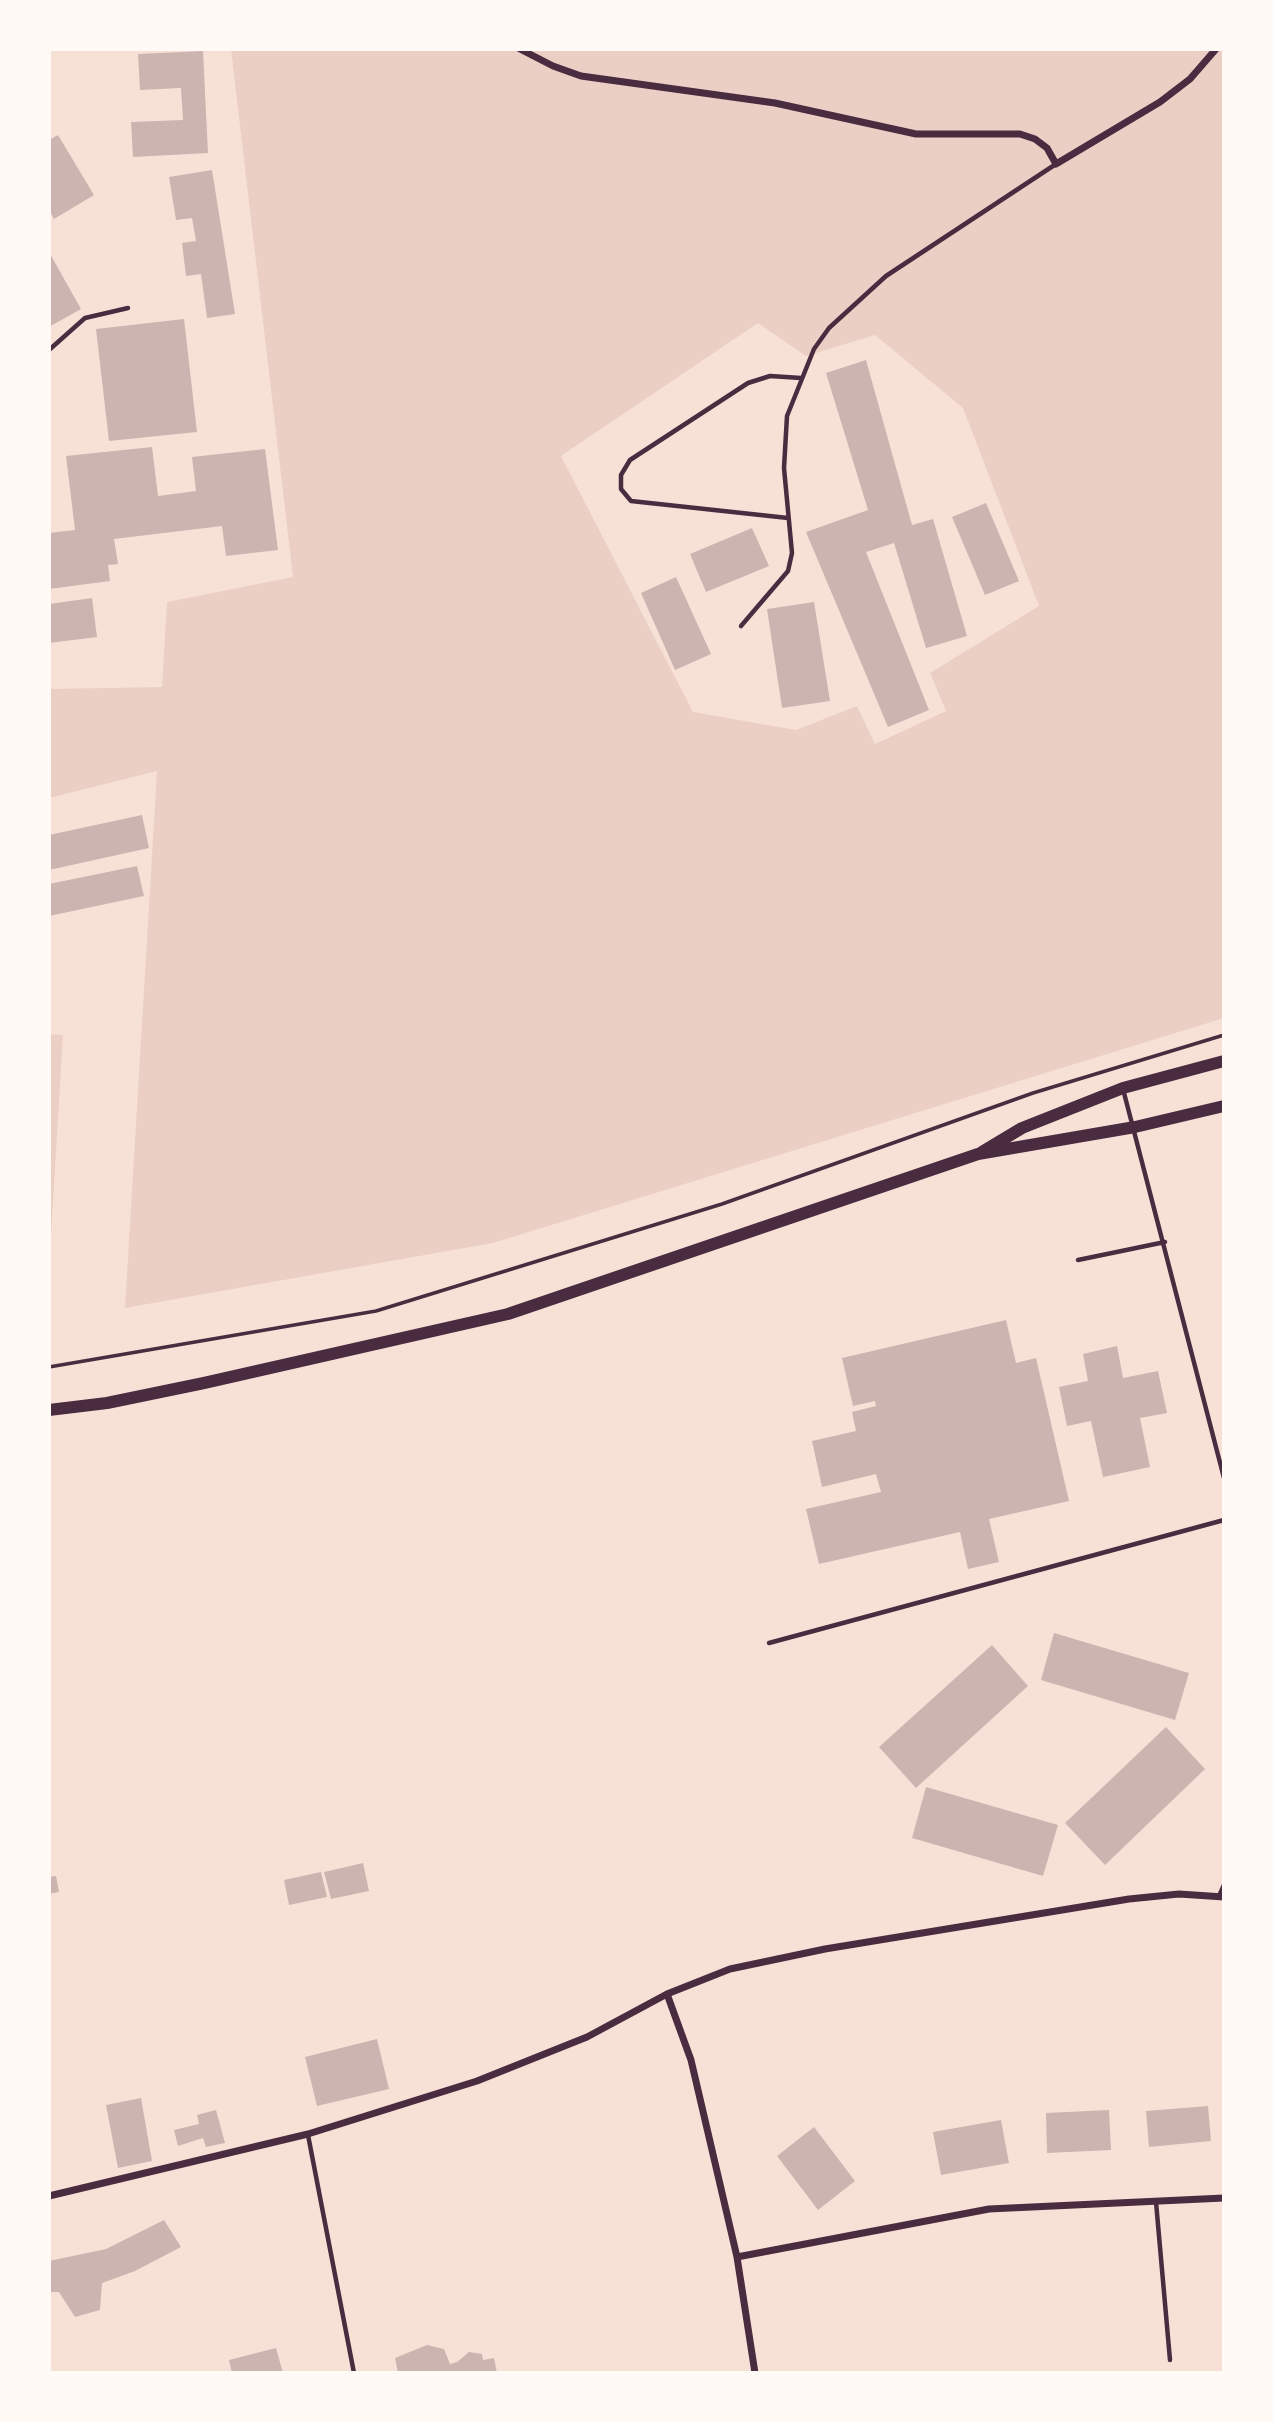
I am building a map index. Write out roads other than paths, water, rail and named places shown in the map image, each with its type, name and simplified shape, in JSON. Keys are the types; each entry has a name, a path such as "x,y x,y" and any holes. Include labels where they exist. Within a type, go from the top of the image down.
{"main road":[{"path":"978,1154 1022,1128 1123,1088 1224,1061"},
{"path":"49,1410 131,1398 508,1314 978,1154 1135,1127 1224,1106"}],"street":[{"path":"520,49 553,66 581,76 765,101 916,134 1020,134 1035,139 1047,149 1056,164 1160,102 1189,79 1216,49"},
{"path":"49,2196 308,2134 477,2081 586,2037 667,1994 730,1969 851,1944 1129,1899 1179,1894 1221,1897"},
{"path":"667,1994 691,2060 737,2257 755,2373"},
{"path":"737,2257 989,2209 1224,2198"}],"lane":[{"path":"741,626 788,571 792,553 783,443 787,416 814,349 829,328 860,297 1056,164"},
{"path":"50,350 85,318 128,308"},
{"path":"788,518 631,501 621,489 621,475 630,460 748,383 770,376 802,378"},
{"path":"1123,1088 1224,1478"},
{"path":"1078,1260 1165,1242"},
{"path":"769,1643 1224,1520"},
{"path":"1221,1897 1224,1885"},
{"path":"308,2134 354,2373"},
{"path":"1156,2202 1170,2360"}]}
